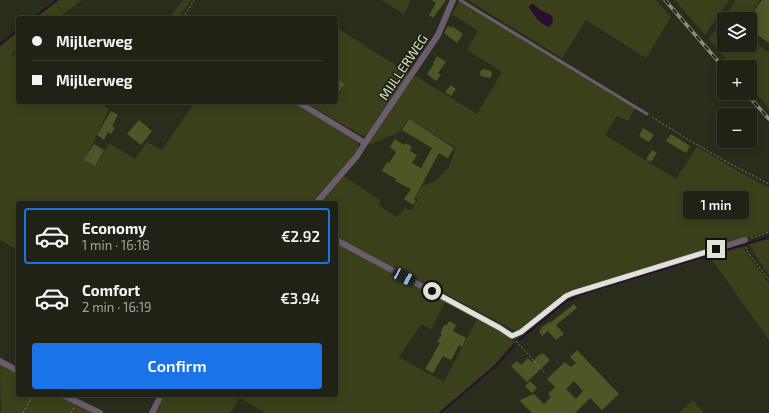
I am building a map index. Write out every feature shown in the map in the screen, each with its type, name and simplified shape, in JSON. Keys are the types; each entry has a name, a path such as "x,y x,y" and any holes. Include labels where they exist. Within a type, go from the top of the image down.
{"street":[{"name":"MIJLLERWEG","path":"318,201 358,156 365,143 438,35 453,0"},
{"path":"301,104 365,143"},
{"path":"338,241 500,328 512,336 521,332 566,296 573,293 745,240"},
{"path":"0,361 16,370"},
{"path":"67,397 100,413"},
{"path":"152,413 160,397"}],"lane":[{"path":"460,0 647,114"}],"path":[{"path":"184,16 194,0"},
{"path":"647,114 727,162 769,184"},
{"path":"745,240 769,232"},
{"path":"746,248 769,280"},
{"path":"516,340 545,373"},
{"path":"23,413 32,397"}],"green space":[{"path":"59,0 82,0 61,16 37,16"},
{"path":"183,0 191,0 179,16 171,16"},
{"path":"382,0 411,0 404,14"},
{"path":"468,0 656,0 671,17 646,58 586,20 562,58","holes":["531,4 535,5 553,21 549,27 529,7"]},
{"path":"675,0 729,0 721,12 717,12 717,18 705,35"},
{"path":"736,0 760,0 752,12 728,12"},
{"path":"460,1 635,108 628,121 617,116 605,135 676,179 697,147 769,188 769,231 574,289 563,294 518,332 338,238 338,201 320,201 342,175 380,200 379,205 396,217 405,208 410,210 413,209 418,199 415,197 422,186 434,182 448,168 454,154 455,147 408,119 400,132 371,144 368,143 414,75 477,114 502,72 467,50 478,31 452,14"},
{"path":"717,27 717,48 709,39"},
{"path":"338,28 409,74 366,135 363,136 308,104 338,104 338,96 345,84 338,79"},
{"path":"16,34 16,50 11,54 16,57 16,104 100,104 109,109 85,160 96,165 109,143 135,159 147,142 162,150 194,104 296,104 357,142 358,151 313,201 16,201 16,249 0,240 0,47"},
{"path":"757,44 769,53 769,108 757,94 757,60 727,60 720,52 757,52"},
{"path":"769,239 769,275 749,244"},
{"path":"338,243 446,301 431,329 421,324 399,357 444,382 476,321 480,319 507,335 514,342 489,372 439,413 266,413 240,398 230,413 155,413 163,397 338,397"},
{"path":"742,247 769,283 769,340 710,257"},
{"path":"0,364 16,372 16,397 64,397 98,413 1,413"},
{"path":"693,400 704,413 679,413"}],"shaded area":[{"path":"531,4 543,12 551,15 553,18 552,24 549,27 537,19 529,7"}],"building":[{"path":"431,0 446,0 433,18 429,15 436,3"},
{"path":"762,0 769,0 769,43 757,35 757,12 754,12"},
{"path":"448,26 451,28 452,26 463,34 457,43 444,33"},
{"path":"437,56 446,62 438,73 441,75 436,81 427,74 434,64 433,63"},
{"path":"483,69 491,71 491,77 481,76 480,73"},
{"path":"338,79 345,84 338,93"},
{"path":"451,85 456,89 451,96 445,92"},
{"path":"111,111 118,115 112,126 115,128 111,134 108,132 104,140 97,135"},
{"path":"409,119 454,148 448,158 439,153 414,199 416,201 413,205 404,199 411,189 395,181 396,179 382,171 387,162 389,163 396,152 390,147 395,139 404,145 406,143 412,147 410,151 417,155 412,163 421,168 432,148 402,130"},
{"path":"139,120 152,131 141,145 127,134"},
{"path":"643,128 654,135 649,142 639,136"},
{"path":"671,134 690,146 686,153 666,141"},
{"path":"94,144 104,150 95,166 84,160"},
{"path":"652,150 657,153 651,162 646,159"},
{"path":"574,304 577,308 556,325 564,334 556,340 548,331 542,336 539,331 542,329 541,328 549,322 550,323"},
{"path":"449,321 456,325 453,331 466,338 462,347 459,345 451,360 443,356 433,373 425,369 440,343 437,342 442,334 440,334 444,325 447,325"},
{"path":"577,350 619,394 602,410 590,398 575,413 532,413 520,400 534,394 544,404 551,397 548,394 555,387 547,379 565,362 571,367 576,363 570,357","holes":["574,381 583,391 576,399 566,389"]},
{"path":"543,353 550,360 527,382 511,366 517,361 521,365 528,358 532,362"},
{"path":"530,381 537,388 532,393 525,386"}],"waterway":[{"path":"37,16 57,0"},
{"path":"0,44 16,32"},
{"path":"519,340 565,302 584,293 769,237"},
{"path":"440,413 494,367 514,346"}],"railway":[{"path":"665,0 717,60"},
{"path":"752,100 769,119"}],"route":[{"path":"432,291 512,336 521,332 549,308 573,293 716,249"}]}
